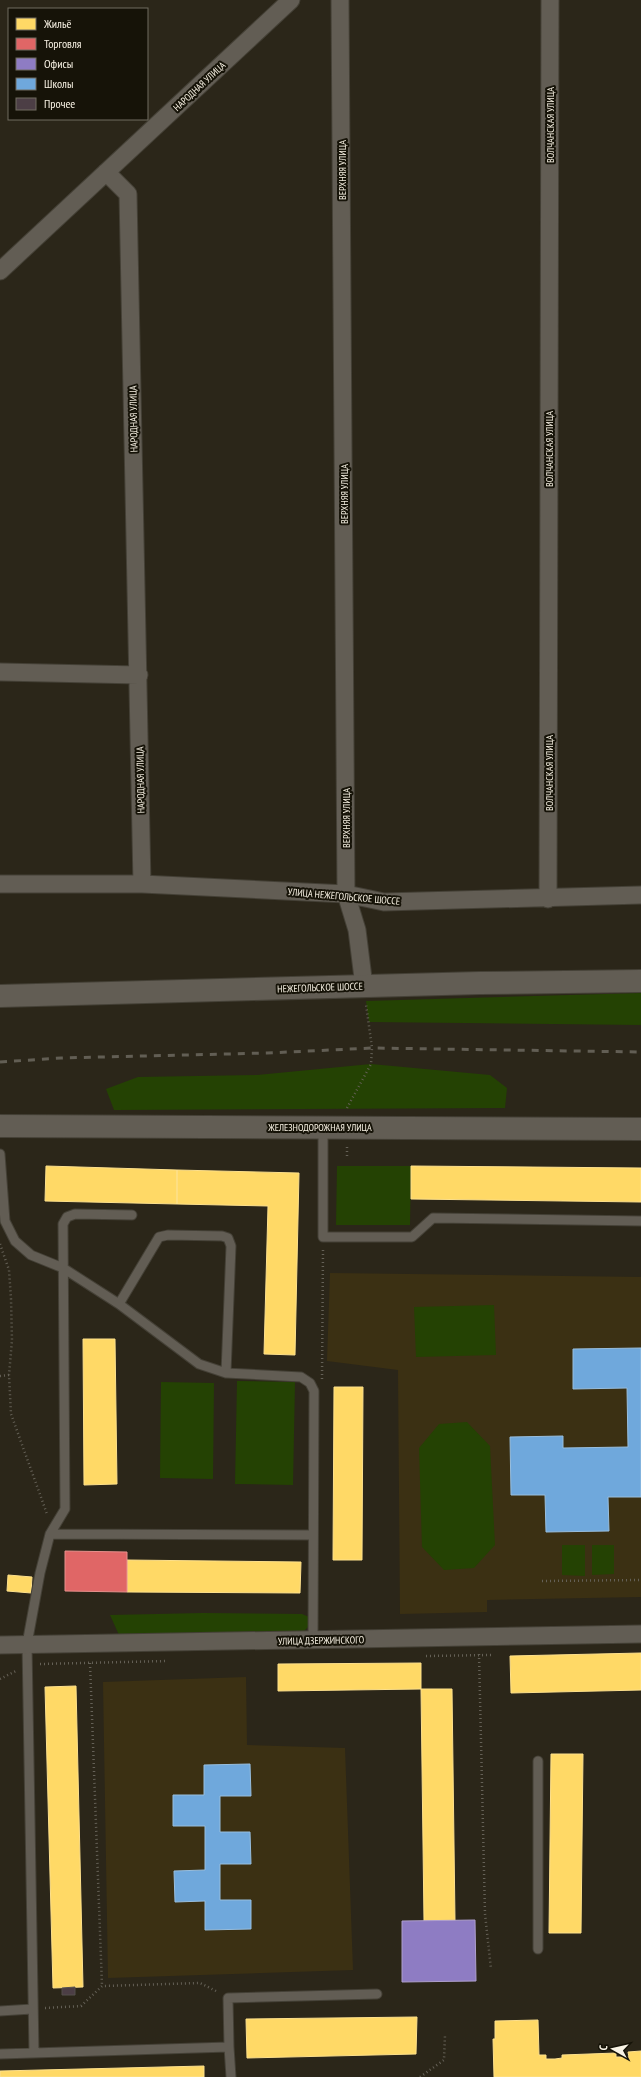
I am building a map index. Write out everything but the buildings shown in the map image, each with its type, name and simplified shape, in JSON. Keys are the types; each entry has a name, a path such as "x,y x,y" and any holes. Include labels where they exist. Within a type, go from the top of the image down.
{"street":[{"name":"НАРОДНАЯ УЛИЦА","path":"0,271 292,0"},
{"name":"ВЕРХНЯЯ УЛИЦА","path":"340,0 346,894 357,930 364,986"},
{"name":"ВОЛЧАНСКАЯ УЛИЦА","path":"548,899 550,0"},
{"name":"НАРОДНАЯ УЛИЦА","path":"106,172 128,194 139,675 142,884"},
{"path":"0,672 139,675"},
{"name":"УЛИЦА НЕЖЕГОЛЬСКОЕ ШОССЕ","path":"0,884 142,884 346,894 384,902 548,899 641,895"},
{"name":"НЕЖЕГОЛЬСКОЕ ШОССЕ","path":"0,996 364,986 641,981"},
{"name":"ЖЕЛЕЗНОДОРОЖНАЯ УЛИЦА","path":"0,1126 641,1129"},
{"name":"УЛИЦА ДЗЕРЖИНСКОГО","path":"0,1644 478,1637 598,1633 641,1634"}],"lane":[{"path":"323,1128 323,1237 412,1237 433,1218 641,1221"},
{"path":"0,1154 5,1221 15,1240 31,1255 63,1268 119,1304 199,1364 226,1373 301,1377 310,1382 314,1391 313,1640"},
{"path":"34,2053 32,2009 27,1644 40,1573 50,1534 65,1509 63,1224 67,1217 75,1214 132,1215"},
{"path":"119,1304 159,1238 168,1235 222,1236 228,1238 231,1246 226,1373"},
{"path":"50,1534 313,1535"},
{"path":"538,1761 538,1949"},
{"path":"230,2077 228,1998 377,1994"},
{"path":"0,2011 32,2009"},
{"path":"0,2054 229,2048"}],"path":[{"path":"346,1157 346,1109 371,1064 372,1048 364,986"},
{"path":"0,1244 9,1270 11,1299 12,1340 9,1375 11,1414 46,1507 50,1534"},
{"path":"0,1376 9,1375"},
{"path":"542,1582 641,1580"},
{"path":"478,1637 486,1914 491,1969"},
{"path":"90,1663 102,1986"},
{"path":"32,2009 81,2006 102,1986 200,1983 228,1998"},
{"path":"420,2077 444,2060 445,2035"}],"shaded area":[{"path":"330,1273 641,1277 641,1597 487,1600 487,1612 400,1614 398,1370 327,1361"},
{"path":"246,1677 247,1745 345,1748 353,1970 108,1978 103,1682"}],"green space":[{"path":"641,993 641,1025 369,1022 366,1001"},
{"path":"371,1064 490,1075 507,1088 505,1108 114,1110 106,1089 138,1077 257,1075"},
{"path":"337,1166 411,1166 410,1225 336,1225"},
{"path":"494,1305 496,1355 416,1357 414,1307"},
{"path":"237,1381 295,1382 293,1485 235,1484"},
{"path":"161,1382 214,1383 213,1479 160,1478"},
{"path":"467,1422 490,1446 495,1545 474,1568 444,1570 422,1547 419,1448 439,1424"},
{"path":"562,1545 585,1545 585,1576 562,1575"},
{"path":"592,1545 614,1545 614,1574 592,1575"},
{"path":"203,1613 302,1614 309,1617 308,1627 301,1634 119,1635 110,1615"}],"railway":[{"path":"0,1062 61,1058 267,1053 372,1048 641,1052"}]}
